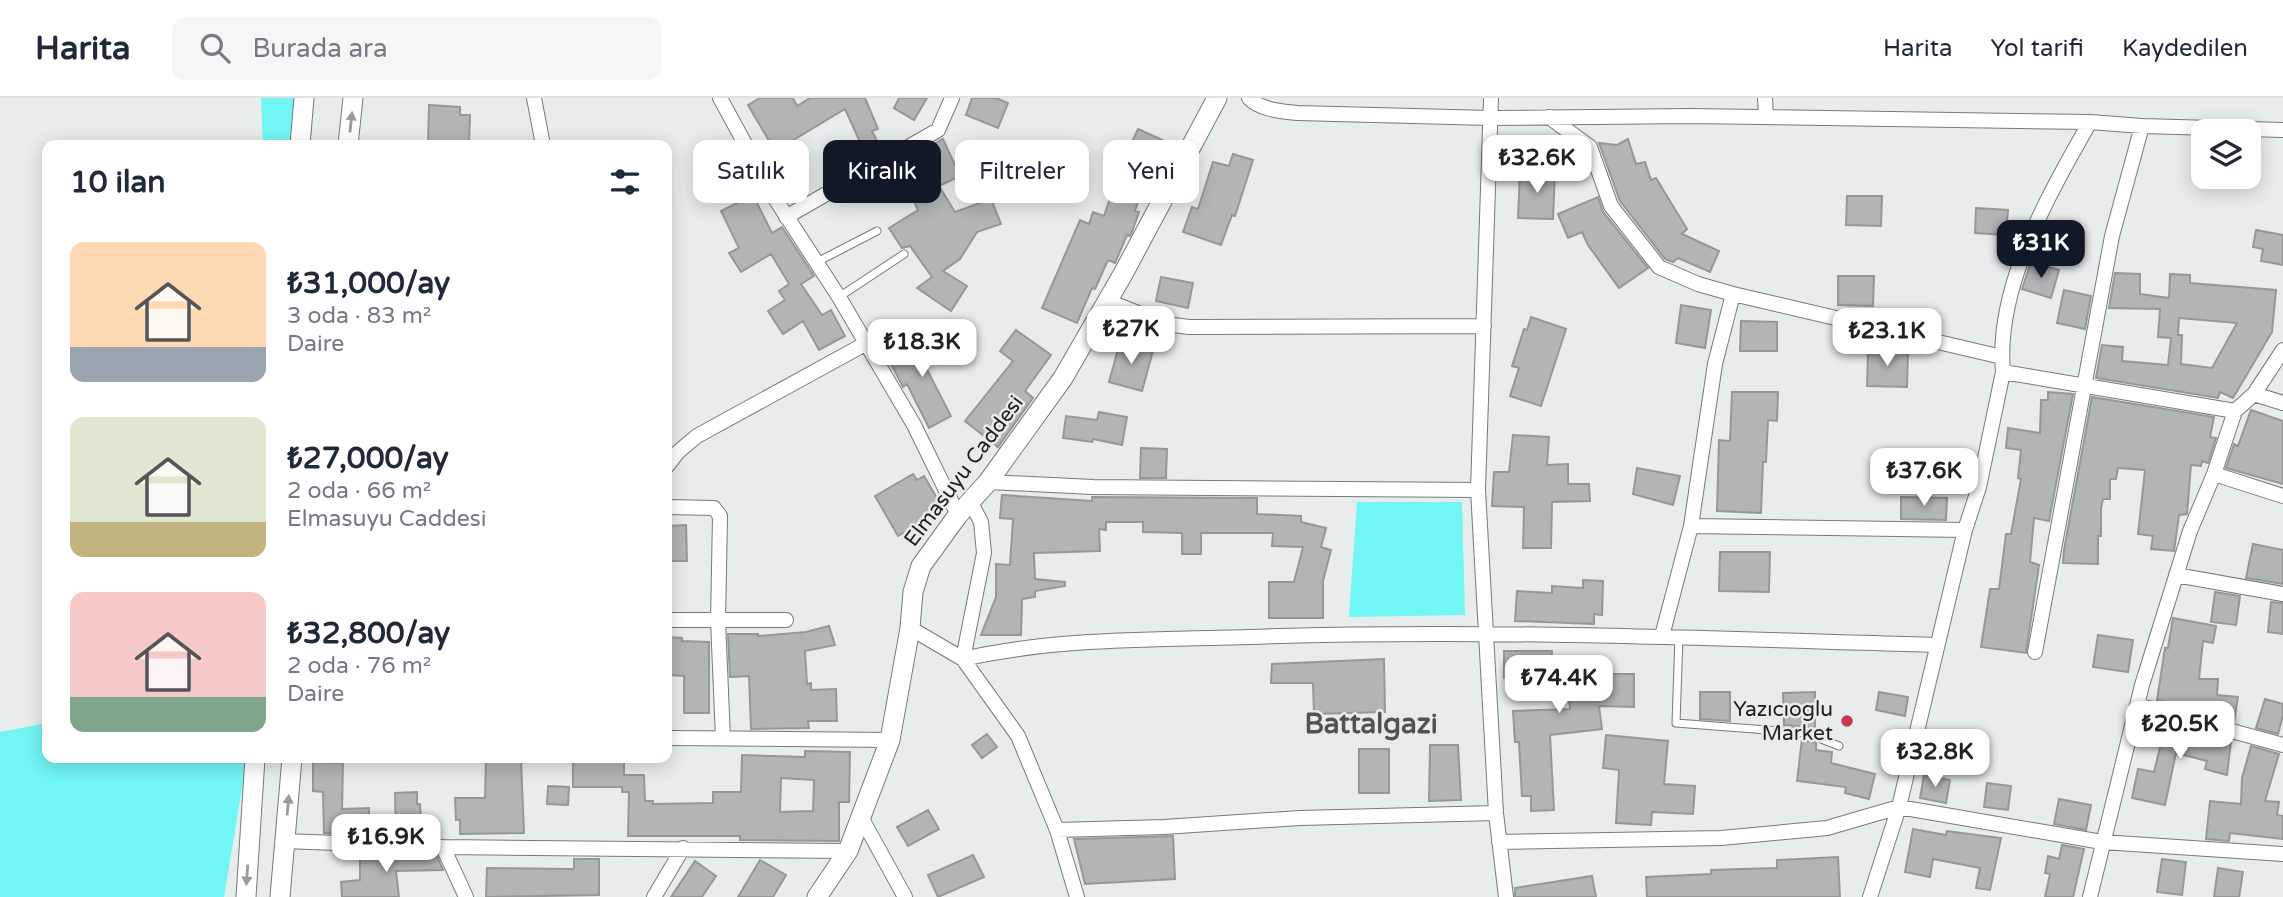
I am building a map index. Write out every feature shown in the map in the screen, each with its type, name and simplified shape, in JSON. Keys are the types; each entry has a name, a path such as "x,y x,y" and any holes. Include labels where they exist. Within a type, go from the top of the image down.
{"street":[{"path":"300,140 304,98"},
{"path":"349,140 353,98"},
{"path":"534,98 542,140"},
{"path":"720,98 786,217 839,297 964,508 981,522 984,553 963,660"},
{"path":"786,217 938,130 953,98"},
{"name":"Elmasuyu Caddesi","path":"817,897 848,851 862,820 890,740 910,628 913,592 921,566 964,508 988,482 1063,378 1108,301 1217,98"},
{"path":"1249,98 1253,103 1271,110 1297,113 1490,118 1766,117 2090,122 2283,130"},
{"path":"1491,98 1478,489 1496,813 1506,897"},
{"path":"1765,98 1766,117"},
{"path":"1549,117 1590,147 1611,206 1660,267 1732,295 2002,357"},
{"path":"1870,897 1899,807 1936,645 1965,530 1979,487 2003,372 2002,357 2010,289 2051,190 2090,122"},
{"path":"2035,652 2112,236 2142,126"},
{"path":"1662,636 1691,526 1715,364 1732,295"},
{"path":"1108,301 1166,324 1189,327 1484,326"},
{"path":"672,460 698,436 865,344"},
{"path":"2090,897 2137,705 2190,531 2214,474 2235,411 2254,394 2283,349"},
{"path":"2003,372 2235,411"},
{"path":"2254,394 2283,403"},
{"path":"2214,474 2283,496"},
{"path":"988,482 1093,487 1478,489"},
{"path":"672,507 714,508 720,516 718,621 723,738"},
{"path":"1691,526 1965,530"},
{"path":"2176,575 2283,594"},
{"path":"672,620 786,620"},
{"path":"910,628 963,660 1018,736 1057,830 1077,897"},
{"path":"963,660 1001,650 1106,642 1363,632 1662,636 1936,645"},
{"path":"2137,705 2283,745"},
{"path":"672,738 890,740"},
{"path":"246,897 255,763"},
{"path":"280,897 292,763"},
{"path":"1499,842 1721,838 1827,828 1899,807 2102,842 2283,854"},
{"path":"1057,830 1164,827 1300,818 1496,813"},
{"path":"862,820 905,897"},
{"path":"284,841 443,847 848,851"},
{"path":"443,847 466,897"},
{"path":"654,897 683,848"}],"lane":[{"path":"816,262 877,231"},
{"path":"839,297 904,254"},
{"path":"1679,637 1676,723 1806,733 1839,746"}],"shaded area":[{"path":"261,98 302,98 302,121 292,140 263,140"},
{"path":"1357,502 1462,502 1465,615 1349,617"},
{"path":"42,724 42,763 246,763 224,897 0,897 0,732"}],"building":[{"path":"760,98 793,98 797,106 810,98 865,98 878,129 872,131 876,140 859,140 845,109 793,140 769,140 748,105"},
{"path":"899,98 927,98 914,120 894,108"},
{"path":"972,98 996,98 1008,103 998,128 966,115"},
{"path":"429,105 460,107 460,115 470,115 469,140 428,140"},
{"path":"1138,129 1162,140 1133,140"},
{"path":"943,139 955,165 955,178 941,185"},
{"path":"1628,139 1636,164 1645,162 1651,180 1656,178 1687,229 1682,234 1719,251 1710,272 1678,258 1673,262 1665,259 1620,201 1599,143 1617,145"},
{"path":"1233,154 1253,160 1235,216 1232,215 1221,245 1183,232 1192,207 1198,209 1213,162 1229,166"},
{"path":"1520,171 1555,172 1553,219 1518,218"},
{"path":"941,189 955,212 980,203 993,203 1001,224 977,232 960,259 943,271 967,286 951,311 917,288 932,277 910,246 902,248 889,228 918,210 915,203 941,203"},
{"path":"1847,196 1882,196 1881,226 1846,225"},
{"path":"1598,197 1603,212 1648,268 1619,288 1588,245 1582,232 1568,238 1558,214"},
{"path":"737,203 757,203 772,233 782,227 814,276 801,284 822,315 831,310 845,336 819,350 803,321 783,334 768,311 785,300 779,291 789,284 771,254 741,272 729,253 739,248 721,211"},
{"path":"1108,203 1138,203 1135,211 1139,212 1130,236 1127,235 1115,263 1108,260 1077,323 1042,308 1080,220 1089,224 1093,212 1104,216"},
{"path":"1976,208 2008,210 2006,235 1975,233"},
{"path":"2256,230 2283,235 2283,265 2261,261 2263,249 2253,247"},
{"path":"2031,262 2059,270 2051,298 2022,289"},
{"path":"2115,273 2140,274 2140,294 2169,298 2170,274 2190,275 2190,283 2276,290 2272,332 2233,398 2220,392 2218,398 2096,378 2102,345 2123,347 2122,361 2168,365 2171,338 2158,337 2160,309 2109,308","holes":["2179,318 2237,323 2212,368 2181,364 2182,335 2178,335"]},
{"path":"1838,276 1874,276 1873,306 1838,305"},
{"path":"1161,277 1193,283 1188,308 1156,301"},
{"path":"2064,290 2091,296 2085,329 2057,323"},
{"path":"1681,305 1711,310 1705,348 1676,343"},
{"path":"1531,317 1566,329 1541,406 1510,396 1519,368 1512,366 1524,329 1527,330"},
{"path":"1741,321 1777,322 1777,351 1740,351"},
{"path":"937,330 946,345 922,360 951,416 929,428 907,384 903,387 889,360 926,341 925,338"},
{"path":"1016,330 1051,355 1025,391 1033,398 998,447 965,421 1013,361 1000,351"},
{"path":"1120,342 1153,351 1142,391 1109,382"},
{"path":"1868,350 1908,351 1907,387 1867,386"},
{"path":"1732,392 1778,392 1777,421 1768,420 1761,513 1717,511 1719,440 1730,441"},
{"path":"2048,392 2073,394 2049,521 2034,518 2030,562 2039,565 2026,653 1981,647 1990,589 1999,589 2006,534 2011,534 2021,479 2018,478 2021,450 2006,448 2008,428 2040,433 2041,400 2048,400"},
{"path":"2092,397 2214,417 2210,437 2216,438 2208,463 2202,461 2201,466 2191,465 2187,514 2179,515 2174,551 2151,549 2153,536 2138,534 2145,470 2118,468 2116,479 2110,479 2110,499 2103,499 2101,508 2098,564 2063,563"},
{"path":"2251,410 2283,421 2283,484 2226,468 2234,444 2238,446"},
{"path":"1099,412 1127,417 1122,445 1093,439 1092,442 1063,438 1066,416 1097,420"},
{"path":"1513,435 1549,437 1547,465 1568,464 1568,484 1589,484 1590,501 1552,502 1551,548 1523,548 1524,507 1492,506 1494,472 1509,472"},
{"path":"1141,448 1167,449 1166,478 1140,478"},
{"path":"1637,468 1680,476 1673,505 1633,494"},
{"path":"913,474 917,480 924,476 944,510 898,536 875,496"},
{"path":"1002,495 1092,501 1092,497 1257,498 1257,514 1301,516 1301,522 1326,528 1321,547 1331,550 1323,581 1323,618 1269,618 1269,582 1294,582 1303,547 1272,546 1273,533 1201,533 1201,554 1182,554 1182,533 1143,532 1143,522 1106,522 1106,530 1099,529 1100,551 1034,553 1035,579 1065,582 1065,586 1035,591 1035,597 1022,599 1021,635 981,635 996,597 996,564 1010,565 1013,519 1000,518"},
{"path":"1901,497 1947,498 1946,520 1901,519"},
{"path":"686,525 687,561 672,561 672,526"},
{"path":"2253,544 2283,550 2283,584 2246,578"},
{"path":"1720,552 1770,552 1769,592 1719,591"},
{"path":"1583,580 1603,581 1602,615 1594,614 1594,624 1515,621 1517,591 1552,593 1552,586 1583,588"},
{"path":"2215,592 2240,596 2236,625 2211,622"},
{"path":"2271,602 2283,603 2283,634 2268,632"},
{"path":"2173,618 2216,626 2213,643 2203,641 2199,679 2218,679 2217,695 2238,697 2234,722 2157,700 2165,648 2168,648"},
{"path":"829,626 835,645 805,651 807,684 811,683 811,690 836,689 837,721 808,721 809,728 751,729 749,676 730,677 728,634 758,636 806,632"},
{"path":"2098,635 2133,640 2128,672 2093,667"},
{"path":"672,637 682,638 682,641 709,642 709,713 684,713 684,676 672,675"},
{"path":"1504,651 1552,651 1551,668 1594,663 1595,674 1634,674 1634,707 1599,706 1602,729 1550,735 1554,810 1531,811 1531,796 1522,796 1519,742 1515,742 1513,711 1570,709 1567,679 1504,678"},
{"path":"1384,659 1385,712 1314,714 1313,683 1271,683 1272,664"},
{"path":"1700,692 1730,692 1730,721 1700,719"},
{"path":"1815,692 1815,730 1784,725 1783,693"},
{"path":"1879,692 1908,697 1905,716 1876,710"},
{"path":"2265,699 2283,704 2278,734 2256,728"},
{"path":"2166,723 2231,741 2227,775 2205,769 2207,761 2176,753 2165,805 2132,798 2138,769 2154,772"},
{"path":"987,734 997,747 982,758 972,745"},
{"path":"1606,735 1668,741 1664,784 1695,786 1693,814 1652,812 1651,825 1616,823 1619,770 1603,768"},
{"path":"1802,739 1816,743 1816,750 1832,752 1831,763 1875,774 1869,799 1845,793 1846,787 1797,781"},
{"path":"1430,745 1458,745 1461,800 1429,801"},
{"path":"2251,746 2279,754 2265,801 2279,802 2277,815 2283,816 2283,839 2230,833 2229,841 2206,839 2210,801 2241,804 2242,778"},
{"path":"1359,749 1389,749 1389,793 1359,793"},
{"path":"805,751 850,752 849,802 839,802 839,841 740,840 740,836 628,836 629,792 622,792 622,787 573,787 573,763 624,763 624,775 644,775 645,801 653,801 653,804 713,803 713,792 741,792 742,755 805,757","holes":["781,778 814,780 813,811 780,812"]},
{"path":"313,763 343,763 342,809 369,808 369,835 324,833 323,792 313,791"},
{"path":"486,763 521,763 524,833 460,834 455,798 485,798"},
{"path":"1924,775 1950,780 1946,803 1920,798"},
{"path":"1987,783 2011,786 2008,810 1984,807"},
{"path":"548,786 569,787 568,805 547,804"},
{"path":"417,792 422,837 396,836 395,793"},
{"path":"2059,799 2091,805 2086,830 2054,824"},
{"path":"928,810 939,829 908,846 897,827"},
{"path":"1913,829 1946,835 1947,831 2001,838 1990,890 1976,888 1980,868 1933,859 1930,877 1905,872"},
{"path":"1173,836 1175,879 1085,884 1074,839"},
{"path":"2062,845 2084,849 2073,897 2045,897 2050,874 2045,873 2048,856 2059,859"},
{"path":"360,855 437,856 443,870 396,871 399,897 342,897 341,882 360,880"},
{"path":"973,855 984,877 938,897 928,875"},
{"path":"1838,857 1840,897 1647,897 1646,877 1711,874 1711,870 1777,868 1777,860"},
{"path":"574,859 599,859 599,895 486,897 487,868 574,869"},
{"path":"2162,859 2186,862 2182,895 2157,892"},
{"path":"760,860 786,875 773,897 738,897"},
{"path":"695,861 716,876 702,897 671,897"},
{"path":"2218,868 2243,872 2239,897 2214,897"},
{"path":"1592,876 1596,897 1515,897 1515,888"}],"place":[{"name":"Yazıcıoglu Market","path":"1847,721"}],"district":[{"name":"Battalgazi","path":"1371,724"}]}
